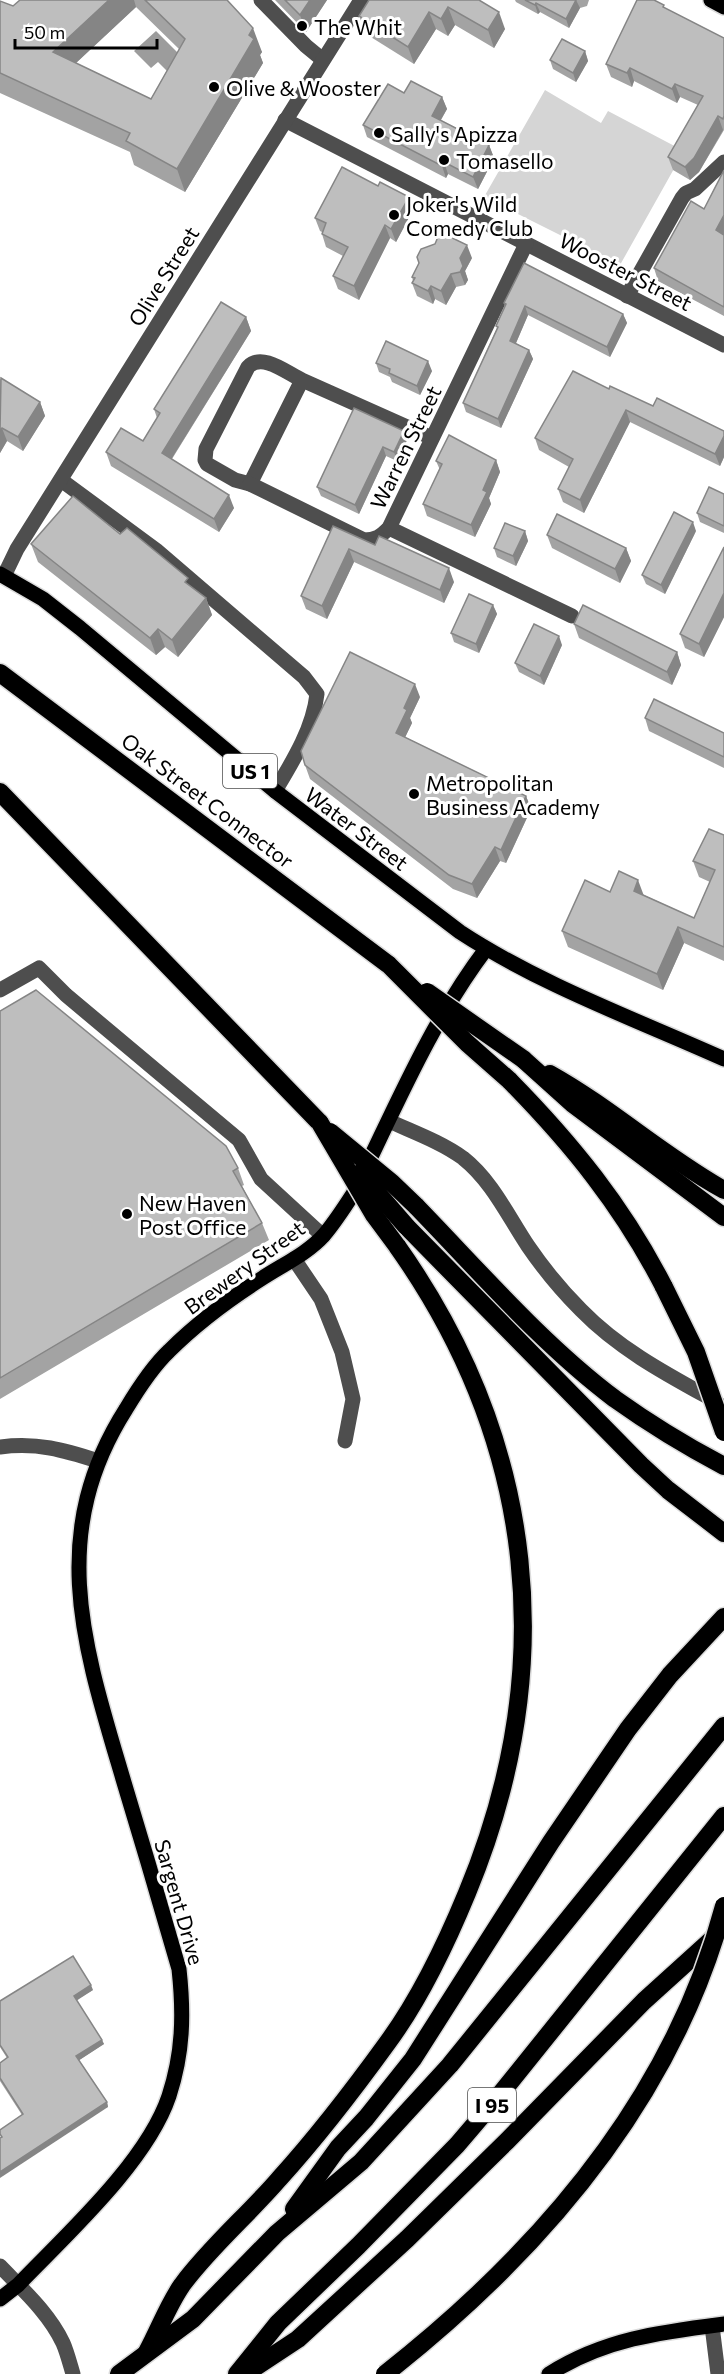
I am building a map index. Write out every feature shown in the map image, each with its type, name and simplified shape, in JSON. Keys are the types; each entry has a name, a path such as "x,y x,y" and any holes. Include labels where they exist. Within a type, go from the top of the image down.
{"highway":[{"name":"Oak Street Connector","path":"0,673 389,965"},
{"path":"0,792 320,1123 382,1201 406,1226 641,1465 675,1496 724,1533"},
{"path":"389,965 523,1059 580,1091 652,1145 724,1190"},
{"path":"389,965 467,1043 509,1080 583,1160 627,1220 696,1352 724,1432"},
{"path":"523,1059 573,1104 724,1216"},
{"path":"320,1123 392,1183 585,1374 649,1423 724,1466"},
{"path":"147,2352 181,2286 316,2137 396,2030 422,1986 459,1914 485,1848 506,1774 519,1703 524,1626 520,1552 504,1469 473,1378 439,1312 397,1246 374,1215 320,1123"},
{"path":"277,2233 338,2148 413,2059 551,1842 628,1729 669,1675 724,1617"},
{"name":"I 95","path":"119,2374 193,2319 277,2233 361,2162 450,2065 724,1726"},
{"name":"I 95","path":"237,2374 278,2323 358,2246 457,2145 724,1816"},
{"path":"385,2374 470,2301 508,2264 542,2230 602,2158 652,2079 673,2039 696,1986 724,1906"},
{"path":"244,2374 298,2338 407,2239 644,2001 724,1928"}],"main road":[{"path":"711,0 724,7"},
{"name":"Water Street","path":"2,575 43,599 274,791 425,906 486,949 530,972 724,1059"},
{"name":"Brewery Street","path":"99,1461 119,1419 167,1352 208,1315 294,1259 323,1236 353,1194 444,1011 486,949"},
{"name":"Sargent Drive","path":"0,2299 18,2285 117,2180 151,2133 169,2097 180,2051 184,2014 179,1970 88,1658 80,1601 79,1561 82,1525 86,1500 99,1461"},
{"path":"549,2374 565,2370 596,2350 640,2336 718,2325"}],"street":[{"path":"261,0 323,60"},
{"name":"Olive Street","path":"2,575 361,0"},
{"name":"Wooster Street","path":"285,120 724,345"},
{"path":"627,296 682,198 724,162"},
{"name":"Warren Street","path":"250,484 364,540 373,540 382,535 389,528 526,244"},
{"path":"302,380 250,484 236,480 211,467 205,460 206,449 248,367 253,362 263,360 302,380 432,438"},
{"path":"61,480 156,550 203,589 304,677 317,694 315,714 293,760 274,791"},
{"path":"389,528 572,616"},
{"path":"0,990 39,968 66,995 239,1140 261,1179 323,1236"},
{"path":"389,1121 433,1141 462,1158 487,1182 529,1247 579,1309 611,1337 649,1364 724,1406"},
{"path":"294,1259 321,1299 342,1352 352,1399 345,1441"},
{"path":"0,1447 35,1444 99,1461"},
{"path":"0,2266 56,2330 63,2343 73,2374"},
{"path":"718,2325 718,2374"}],"shaded area":[{"path":"156,31 190,65 175,79 158,62 151,68 134,51"},
{"path":"545,90 601,123 608,111 684,151 620,265 484,197"}],"building":[{"path":"20,0 109,0 53,52 151,99 185,39 145,0 227,0 253,28 249,35 254,39 177,169 126,141 130,133 0,73 0,1 13,6"},
{"path":"285,0 310,0 300,15"},
{"path":"369,0 479,0 499,12 488,30 448,7 441,19 429,12 408,47 359,16"},
{"path":"525,0 576,0 566,19 536,3 535,5"},
{"path":"637,0 654,0 664,5 663,7 724,38 724,116 723,119 718,116 694,158 685,167 668,157 703,96 675,84 672,89 630,68 627,73 606,64"},
{"path":"562,39 585,51 573,73 550,60"},
{"path":"411,81 442,97 432,116 489,145 473,177 444,162 442,166 363,125 388,84 404,93"},
{"path":"342,167 378,186 380,182 409,197 391,229 385,225 354,286 333,276 348,247 322,234 326,223 315,218"},
{"path":"724,170 724,215 716,230 724,235 724,307 654,268 691,201 704,209"},
{"path":"440,232 467,245 460,258 463,266 460,272 451,274 441,291 431,286 428,291 412,283 415,278 412,277 419,263 417,257 421,249 435,244"},
{"path":"524,263 623,314 607,347 525,306 510,341 529,350 498,419 463,403 498,327 496,326 506,304 504,303"},
{"path":"221,302 246,317 162,453 229,495 214,519 106,452 121,428 143,441 160,413 154,409"},
{"path":"386,341 428,361 417,386 389,373 390,369 376,363"},
{"path":"573,371 609,389 610,386 653,406 657,398 724,431 724,436 715,454 626,410 580,500 558,489 573,459 535,438"},
{"path":"1,378 40,402 18,437 2,428 0,431"},
{"path":"354,408 404,431 394,452 383,447 355,505 317,487"},
{"path":"449,435 496,460 483,490 487,492 471,525 423,504 442,464 436,461"},
{"path":"709,487 724,494 724,526 697,513"},
{"path":"73,496 120,534 127,528 188,578 185,582 206,598 172,640 158,629 150,638 31,544"},
{"path":"674,512 693,522 661,585 642,575"},
{"path":"557,514 626,548 615,569 547,535"},
{"path":"505,523 525,531 513,556 494,548"},
{"path":"333,526 375,545 379,536 449,568 440,590 349,549 322,606 301,596"},
{"path":"724,547 724,593 699,644 680,634"},
{"path":"469,594 493,605 476,644 451,633"},
{"path":"583,605 677,652 667,672 574,624"},
{"path":"534,624 559,636 540,676 515,663"},
{"name":"Metropolitan Business Academy","path":"350,652 415,684 404,708 407,710 396,733 526,796 501,850 495,847 472,884 449,875 305,765 301,751"},
{"path":"654,699 724,733 724,757 645,718"},
{"path":"709,829 724,835 724,947 678,927 657,974 562,931 585,880 610,892 619,871 638,880 634,891 694,918 715,870 693,861"},
{"name":"New Haven Post Office","path":"36,990 226,1146 238,1168 233,1171 262,1223 0,1378 0,1011"},
{"path":"73,1956 91,1985 74,1996 102,2040 76,2056 107,2102 0,2172 0,2138 2,2137 0,2130 23,2114 0,2078 0,2063 8,2057 0,2045 0,2001"}],"place":[{"name":"The Whit","path":"302,26"},
{"name":"Olive & Wooster","path":"214,87"},
{"name":"Sally's Apizza","path":"379,133"},
{"name":"Tomasello","path":"444,160"},
{"name":"Joker's Wild Comedy Club","path":"394,215"},
{"name":"Metropolitan Business Academy","path":"414,794"},
{"name":"New Haven Post Office","path":"127,1214"}]}
